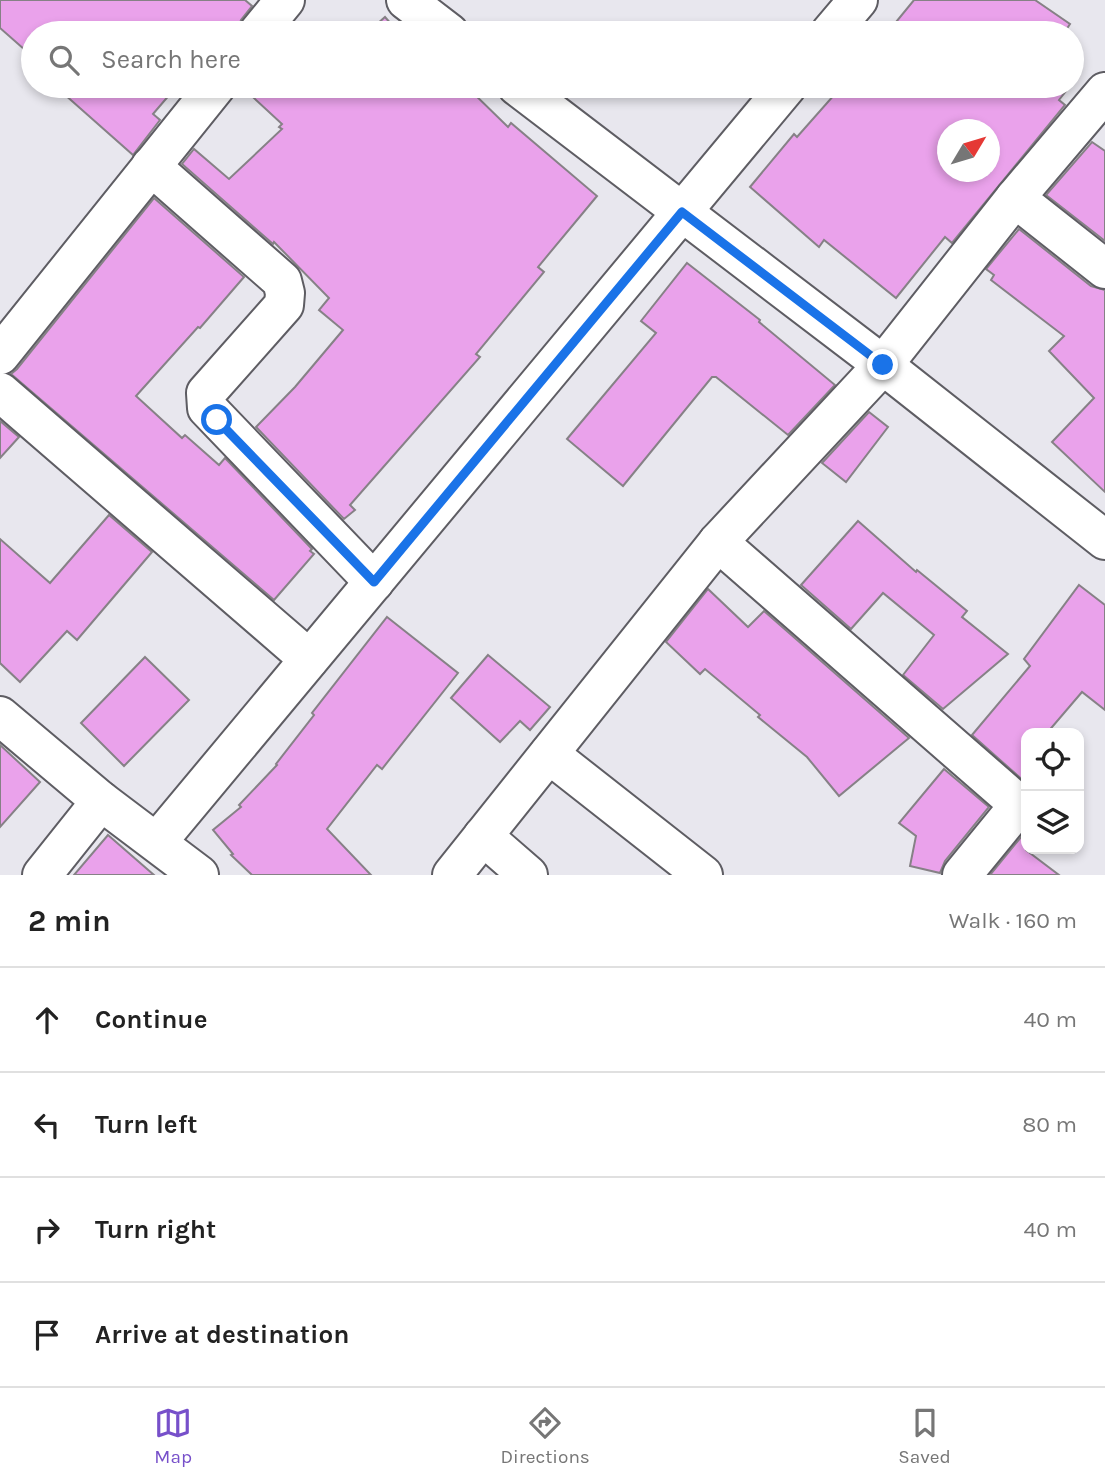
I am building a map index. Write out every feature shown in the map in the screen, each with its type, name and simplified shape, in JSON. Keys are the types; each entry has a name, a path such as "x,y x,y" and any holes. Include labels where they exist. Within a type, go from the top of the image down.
{"street":[{"path":"268,21 285,0"},
{"path":"406,0 433,21"},
{"path":"840,21 858,0"},
{"path":"452,875 718,542 883,365 1015,198 1105,92"},
{"path":"0,355 206,98"},
{"path":"533,98 883,365 1105,540"},
{"path":"157,842 777,98"},
{"path":"151,166 282,281 284,305 206,393 207,408 374,582"},
{"path":"1015,198 1105,269"},
{"path":"0,392 309,659"},
{"path":"718,542 1008,795 1014,805 1012,816 962,875"},
{"path":"0,716 101,801 199,875"},
{"path":"549,754 703,875"},
{"path":"42,875 101,801"},
{"path":"483,836 528,875"}],"building":[{"path":"0,0 245,0 252,6 241,21 21,21 21,46 0,28"},
{"path":"914,0 1035,0 1066,21 897,21"},
{"path":"69,98 167,98 153,114 160,120 133,155"},
{"path":"254,98 478,98 508,127 511,123 597,196 538,267 544,272 476,354 480,357 350,505 355,510 344,519 256,427 295,387 343,330 319,310 329,298 274,242 273,244 182,164 194,149 229,179 282,129 279,127 282,124"},
{"path":"831,98 1061,98 1059,100 1065,105 952,243 945,237 896,298 824,240 819,247 750,187 794,134 797,137"},
{"path":"1092,142 1105,151 1105,241 1046,195"},
{"path":"154,198 244,277 136,396 182,438 185,435 219,465 225,458 312,549 310,551 314,554 274,600 11,374"},
{"path":"1019,229 1091,286 1105,290 1105,492 1052,442 1094,398 1049,351 1064,336 991,280 994,275 986,269"},
{"path":"687,263 760,320 759,322 835,385 788,435 716,377 712,377 623,486 567,439 656,333 641,321"},
{"path":"869,412 888,427 846,482 822,463"},
{"path":"0,421 19,437 0,458"},
{"path":"109,515 152,552 77,640 67,631 20,682 0,663 0,539 50,583"},
{"path":"858,521 916,572 917,570 967,611 962,617 1008,654 943,709 903,675 934,635 883,593 851,629 801,585"},
{"path":"1079,585 1105,605 1105,710 1082,692 1051,728 1021,728 1021,779 972,735 1030,666 1024,659"},
{"path":"708,589 748,627 764,611 909,738 839,796 807,757 758,717 760,715 705,669 700,674 666,642"},
{"path":"387,617 458,673 382,769 377,765 327,829 371,875 252,875 231,855 233,854 213,830 241,807 239,805 277,765 314,715 312,713"},
{"path":"488,655 550,707 530,730 520,721 500,742 451,698"},
{"path":"145,657 189,700 124,766 81,723"},
{"path":"0,745 40,782 0,827"},
{"path":"944,769 989,807 945,861 940,873 910,866 916,836 899,823"},
{"path":"108,835 154,875 74,875"},
{"path":"1021,837 1021,854 1031,854 1059,875 990,875"}],"route":[{"path":"217,420 374,582 682,212 883,365"}]}
